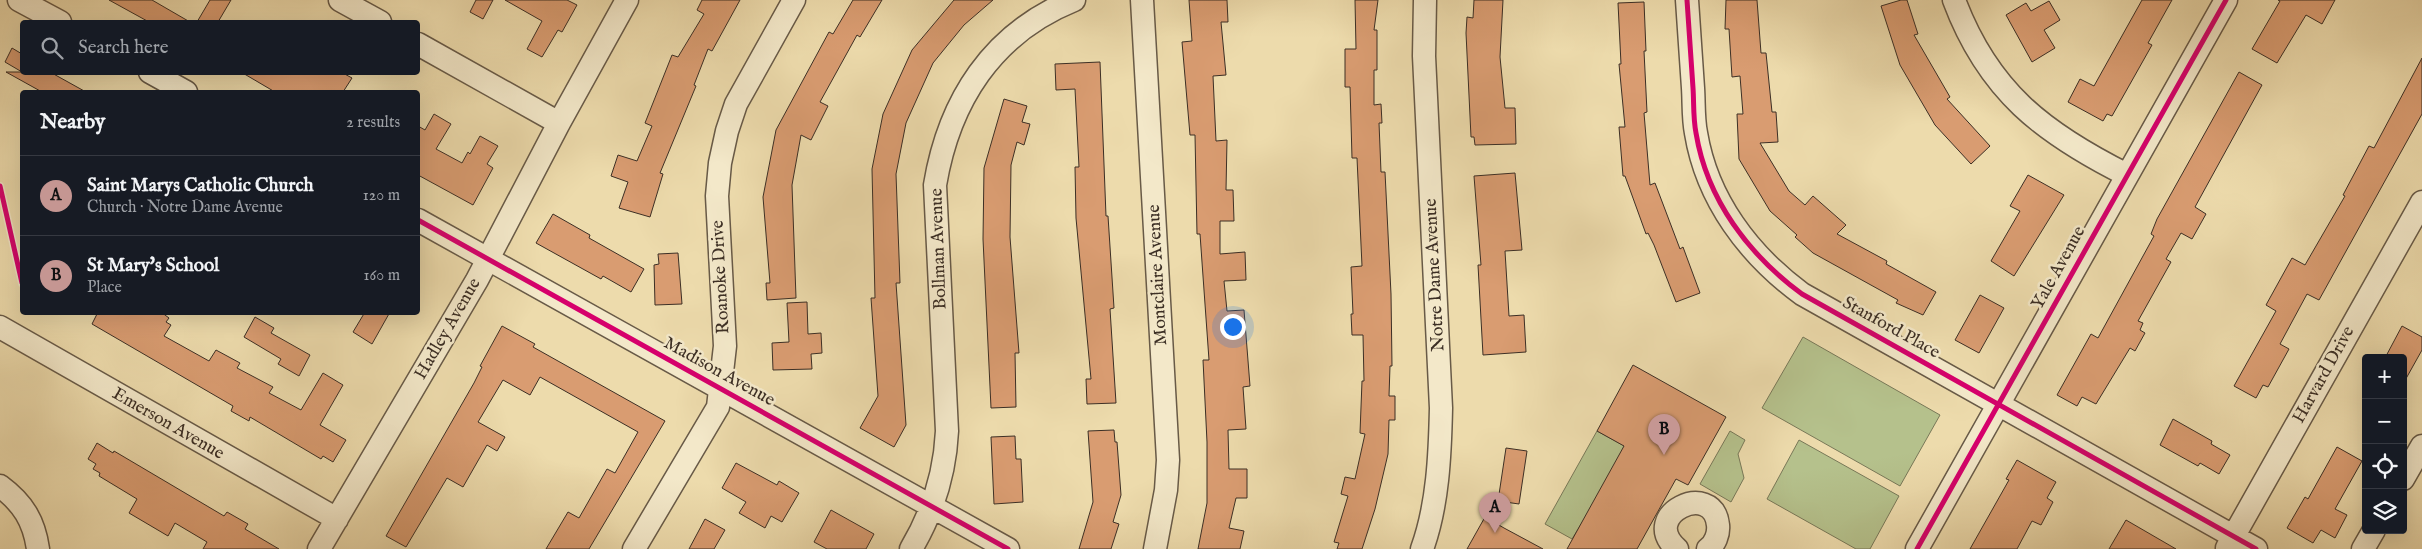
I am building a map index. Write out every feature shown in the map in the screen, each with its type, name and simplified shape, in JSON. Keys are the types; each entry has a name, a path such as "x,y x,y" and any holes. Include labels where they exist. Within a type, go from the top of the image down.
{"street":[{"path":"20,0 56,20"},
{"path":"340,0 376,20"},
{"name":"Hadley Avenue","path":"319,549 477,280 558,123 627,0"},
{"name":"Roanoke Drive","path":"634,549 718,407 725,346 717,196 720,163 726,131 736,104 794,0"},
{"name":"Bollman Avenue","path":"911,549 925,526 943,474 947,431 935,185 940,154 950,124 964,96 998,49 1024,26 1054,8 1074,0"},
{"name":"Montclaire Avenue","path":"1142,0 1168,460 1166,490 1155,549"},
{"name":"Notre Dame Avenue","path":"1422,549 1432,505 1440,455 1441,408 1424,56 1425,0"},
{"name":"Stanford Place","path":"1687,0 1696,132 1704,167 1718,200 1735,227 1758,257 1779,277 1802,294 1999,403 2230,543 2256,549"},
{"path":"1954,0 1964,27 1982,60 2025,110 2055,135 2083,153 2127,175"},
{"name":"Yale Avenue","path":"1917,549 2226,0"},
{"path":"420,45 558,123"},
{"path":"155,75 182,90"},
{"name":"Harvard Drive","path":"2230,543 2422,202"},
{"name":"Madison Avenue","path":"420,221 1008,549"},
{"name":"Emerson Avenue","path":"0,327 337,520"},
{"path":"2407,472 2422,446"},
{"path":"0,486 16,498 26,511 35,530 38,549"},
{"path":"1677,549 1668,538 1668,521 1677,508 1693,503 1708,508 1717,522 1716,539 1708,549"},
{"path":"2363,549 2372,534"}],"green space":[{"path":"1803,337 1940,415 1900,486 1762,408"},
{"path":"1597,431 1628,448 1572,539 1545,524"},
{"path":"1730,431 1745,440 1738,454 1744,478 1731,502 1700,484"},
{"path":"1799,440 1899,496 1870,549 1856,549 1767,499"}],"building":[{"path":"109,0 152,0 187,20 145,20"},
{"path":"210,0 231,0 219,20 198,20"},
{"path":"476,0 493,0 483,19 470,12"},
{"path":"505,0 567,0 577,5 562,32 558,30 542,57 527,49 542,21"},
{"path":"702,0 740,0 712,51 708,49 694,85 696,86 660,173 663,174 650,217 619,208 628,182 611,176 618,155 637,161 652,126 645,123 672,55 678,57 704,14 697,10"},
{"path":"853,0 882,0 860,37 857,35 820,102 828,106 811,140 801,135 792,185 796,298 767,300 766,283 770,283 763,197 776,130 829,32 833,34"},
{"path":"954,0 993,0 964,25 933,63 906,123 896,174 900,283 896,283 906,425 894,447 860,428 878,396 871,298 875,298 872,169 883,114 912,50"},
{"path":"1189,0 1227,0 1228,22 1221,22 1226,75 1213,76 1216,141 1227,140 1226,190 1233,190 1234,221 1220,221 1220,254 1245,252 1246,280 1224,281 1227,311 1244,310 1250,386 1243,387 1246,429 1228,430 1229,469 1247,469 1247,498 1236,498 1229,528 1244,531 1240,549 1198,549 1207,503 1207,442 1203,360 1209,360 1200,234 1197,234 1195,135 1190,135 1182,42 1192,41"},
{"path":"1355,0 1378,0 1374,30 1377,30 1377,70 1374,70 1374,105 1381,104 1382,123 1379,123 1381,172 1385,172 1391,294 1392,366 1390,366 1389,396 1395,396 1395,420 1389,420 1388,454 1375,509 1362,549 1337,549 1339,543 1334,542 1348,496 1341,494 1345,477 1355,479 1365,434 1360,433 1362,381 1364,381 1363,335 1352,335 1351,314 1353,314 1351,267 1362,266 1357,158 1352,158 1350,87 1345,87 1345,49 1356,49"},
{"path":"1474,0 1503,0 1500,57 1505,108 1515,108 1516,144 1475,145 1474,137 1471,137 1466,33 1467,17 1473,18"},
{"path":"1726,0 1757,0 1761,53 1766,53 1772,112 1776,112 1778,142 1760,143 1789,191 1805,205 1813,196 1846,225 1837,234 1887,261 1886,264 1936,292 1923,315 1896,303 1898,300 1813,253 1795,237 1797,235 1770,211 1739,159 1737,114 1743,114 1740,76 1732,77 1729,29 1725,29"},
{"path":"1907,0 1918,34 1914,35 1950,97 1947,99 1990,146 1971,164 1935,125 1900,65 1881,6"},
{"path":"2142,0 2172,0 2148,43 2152,45 2112,116 2107,114 2103,121 2068,102 2080,79 2094,86"},
{"path":"2278,0 2335,0 2322,24 2306,15 2277,63 2252,49 2280,1"},
{"path":"2049,1 2060,20 2044,30 2055,48 2032,62 2006,15 2026,3 2031,11"},
{"path":"1644,2 1647,112 1644,113 1650,185 1655,183 1680,249 1683,247 1700,293 1676,302 1654,245 1648,233 1646,234 1625,176 1623,176 1619,127 1625,127 1619,64 1621,64 1618,3"},
{"path":"12,48 20,53 20,71 5,62"},
{"path":"2422,58 2422,114 2319,300 2307,294 2280,344 2289,349 2268,387 2263,385 2256,398 2234,386 2276,311 2266,305 2292,258 2305,265 2345,196 2343,195 2369,146 2374,148"},
{"path":"1100,62 1106,216 1108,216 1114,308 1110,309 1116,403 1087,404 1086,379 1091,379 1076,218 1075,167 1079,167 1075,89 1056,90 1055,64"},
{"path":"6,72 20,72 20,75 55,75 82,90 38,90"},
{"path":"2239,72 2262,85 2195,207 2206,214 2192,239 2181,233 2166,259 2171,262 2138,321 2143,323 2140,330 2145,333 2135,351 2130,348 2096,404 2082,397 2077,406 2057,395 2091,334 2098,338 2154,236 2151,234 2157,219"},
{"path":"246,75 346,75 352,78 344,90 272,90"},
{"path":"1004,99 1027,106 1022,122 1030,124 1024,145 1017,142 1011,165 1010,237 1019,353 1015,353 1016,407 991,408 983,239 984,168"},
{"path":"434,114 451,124 436,149 462,163 468,152 470,154 480,136 498,146 487,164 493,168 473,205 420,176 420,127 425,130"},
{"path":"1515,173 1522,250 1505,251 1509,316 1524,315 1526,352 1483,355 1478,265 1481,265 1474,176"},
{"path":"2028,175 2064,195 2014,276 1991,261 2020,211 2010,206"},
{"path":"553,214 590,235 589,238 644,269 631,292 603,276 601,279 536,243"},
{"path":"678,253 682,304 655,305 654,265 659,264 658,254"},
{"path":"1980,295 2004,308 1979,353 1955,340"},
{"path":"807,302 808,334 821,333 822,353 811,354 812,369 773,370 772,343 789,342 787,303"},
{"path":"96,315 165,315 169,318 166,322 171,325 164,336 209,361 216,350 240,363 237,368 273,387 269,393 301,410 323,373 343,385 320,425 346,440 333,462 323,456 321,459 250,417 249,421 231,411 233,406 92,324"},
{"path":"363,315 388,315 372,344 353,332"},
{"path":"255,317 274,328 271,333 310,355 299,376 278,364 281,359 244,337"},
{"path":"502,326 535,344 533,347 665,421 589,549 546,549 568,512 579,518 607,469 615,473 638,432 540,377 530,395 503,380 478,422 505,437 497,451 487,445 463,487 447,478 406,547 386,536 474,383 482,367 480,366"},
{"path":"2402,326 2422,337 2422,350 2407,377 2407,354 2387,354"},
{"path":"1633,365 1726,417 1688,485 1676,479 1637,549 1567,549 1624,446 1597,431"},
{"path":"2173,419 2212,441 2211,444 2230,455 2219,474 2200,463 2198,466 2160,445"},
{"path":"1114,430 1115,442 1117,442 1121,495 1113,522 1119,524 1111,549 1079,549 1093,502 1088,431"},
{"path":"1015,436 1016,459 1021,459 1023,502 994,504 991,437"},
{"path":"97,443 113,453 114,451 224,516 227,512 248,524 245,529 279,549 203,549 207,542 175,523 168,536 129,513 137,499 99,476 100,473 93,469 96,464 88,459"},
{"path":"2337,447 2362,461 2335,509 2347,515 2335,538 2321,530 2313,543 2287,528 2305,497 2308,499"},
{"path":"1506,448 1527,451 1519,504 1498,501"},
{"path":"2017,460 2056,482 2047,498 2053,502 2041,525 2032,521 2017,549 1970,549 2009,480 2006,479"},
{"path":"736,463 777,485 779,481 799,493 782,522 771,516 765,528 739,513 746,502 722,488"},
{"path":"831,510 874,534 866,549 827,549 814,542"},
{"path":"1485,517 1504,528 1543,549 1467,549"},
{"path":"705,519 725,530 714,549 689,549"},
{"path":"2126,520 2176,549 2109,549"}],"cycle path":[{"path":"1687,0 1694,122 1702,158 1720,203 1748,244 1765,262 1802,294 2256,549"},
{"path":"1917,549 2226,0"},
{"path":"0,186 20,274"},
{"path":"420,221 1008,549"}],"place":[{"name":"St Mary's School","path":"1664,455"},
{"name":"Saint Marys Catholic Church","path":"1495,533"}]}
